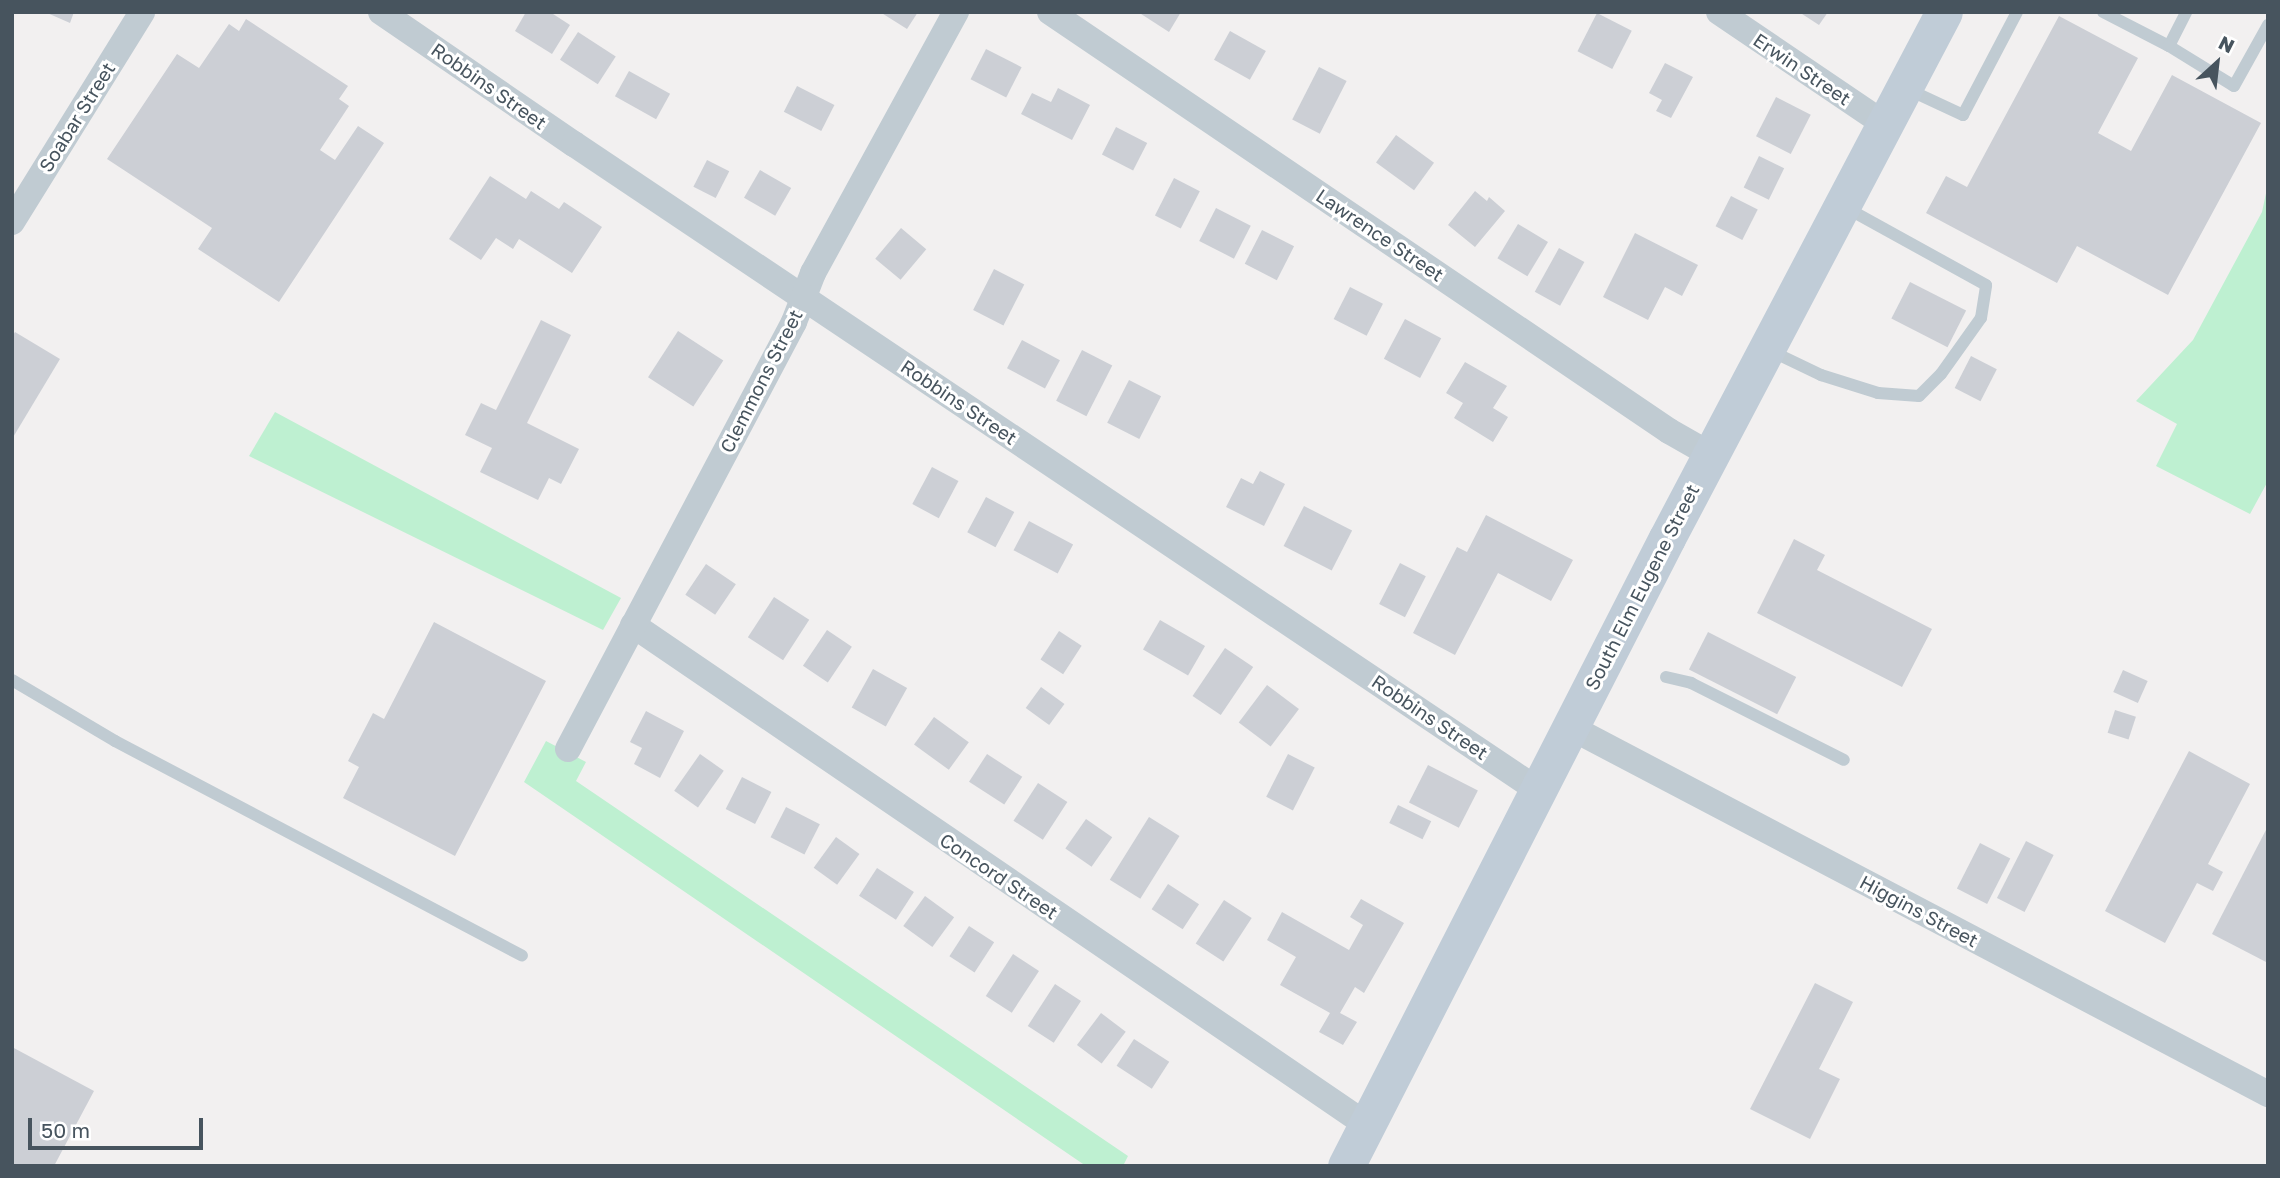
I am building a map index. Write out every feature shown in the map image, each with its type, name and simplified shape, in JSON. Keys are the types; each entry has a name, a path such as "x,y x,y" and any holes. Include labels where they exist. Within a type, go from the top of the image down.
{"main road":[{"name":"South Elm Eugene Street","path":"1346,1166 1710,455 1944,12"}],"street":[{"name":"Soabar Street","path":"12,222 142,12"},
{"name":"Robbins Street","path":"381,12 1538,790"},
{"name":"Clemmons Street","path":"568,750 793,322 813,273 956,12"},
{"name":"Lawrence Street","path":"1050,12 1710,455"},
{"name":"Erwin Street","path":"1718,12 1886,125"},
{"name":"Concord Street","path":"633,625 1367,1125"},
{"name":"Higgins Street","path":"1570,727 2268,1094"}],"lane":[{"path":"1905,88 1963,116 2017,12"},
{"path":"2103,12 2169,46 2234,86 2268,25"},
{"path":"2169,46 2186,12"},
{"path":"1767,349 1821,375 1878,393 1919,396 1941,374 1981,318 1986,285 1843,206"},
{"path":"1665,677 1691,683 1844,760"},
{"path":"12,680 115,741 522,956"}],"green space":[{"path":"2268,184 2268,481 2250,514 2156,466 2177,424 2136,401 2193,340 2262,212"},
{"path":"275,412 621,598 603,630 249,456"},
{"path":"546,741 586,762 576,781 1128,1156 1123,1166 1086,1166 524,782"}],"building":[{"path":"45,12 74,12 70,23"},
{"path":"526,12 550,12 570,25 552,54 515,31"},
{"path":"880,12 918,12 907,29"},
{"path":"1138,12 1181,12 1169,32"},
{"path":"1799,12 1828,12 1819,25"},
{"path":"1597,13 1632,31 1612,69 1577,51"},
{"path":"2059,16 2138,58 2098,133 2131,151 2172,75 2261,123 2168,295 2077,246 2057,283 1926,213 1946,176 1967,187"},
{"path":"246,19 348,86 339,99 349,106 320,150 335,160 358,126 384,143 279,302 198,249 212,228 107,159 177,54 199,68 229,24 239,31"},
{"path":"1230,31 1266,51 1250,80 1214,60"},
{"path":"578,32 616,57 598,84 560,60"},
{"path":"986,49 1022,67 1006,97 971,79"},
{"path":"1665,63 1693,77 1671,118 1656,111 1662,100 1649,93"},
{"path":"1319,67 1347,81 1320,134 1292,120"},
{"path":"629,71 670,94 656,119 615,96"},
{"path":"797,86 834,105 821,131 784,112"},
{"path":"1058,88 1090,105 1072,140 1021,114 1032,93 1051,102"},
{"path":"1776,97 1811,115 1791,154 1756,136"},
{"path":"1116,127 1147,143 1133,171 1102,155"},
{"path":"1396,135 1434,163 1414,190 1376,163"},
{"path":"1759,156 1784,168 1769,200 1744,187"},
{"path":"707,160 729,171 716,198 693,187"},
{"path":"760,170 791,188 775,216 744,198"},
{"path":"490,176 526,199 531,191 559,209 564,202 602,227 572,273 519,239 513,249 496,238 481,260 449,239"},
{"path":"1174,178 1200,191 1181,229 1155,215"},
{"path":"1475,191 1487,201 1489,197 1505,211 1475,247 1448,225"},
{"path":"1731,196 1758,210 1742,240 1716,226"},
{"path":"1216,208 1251,226 1234,259 1199,241"},
{"path":"1518,224 1548,242 1527,276 1497,258"},
{"path":"901,228 926,249 901,280 875,259"},
{"path":"1262,230 1294,246 1277,280 1245,264"},
{"path":"1635,233 1698,265 1682,296 1665,287 1648,320 1603,297"},
{"path":"1559,248 1584,262 1560,306 1535,292"},
{"path":"994,269 1024,284 1003,325 973,310"},
{"path":"1910,282 1966,311 1948,347 1891,319"},
{"path":"1350,287 1383,304 1367,336 1334,319"},
{"path":"1405,319 1441,338 1420,378 1384,359"},
{"path":"541,320 571,335 527,423 579,449 561,484 549,478 538,500 480,472 492,448 465,435 481,403 496,410"},
{"path":"678,331 723,360 693,407 648,377"},
{"path":"15,332 60,359 12,439 12,337"},
{"path":"1022,340 1060,360 1045,388 1007,368"},
{"path":"1082,350 1112,365 1086,416 1056,401"},
{"path":"1971,356 1997,369 1980,401 1955,388"},
{"path":"1465,362 1507,386 1493,408 1508,417 1493,442 1454,418 1463,403 1446,393"},
{"path":"1129,380 1161,396 1139,439 1107,423"},
{"path":"932,467 958,481 939,518 912,504"},
{"path":"1260,471 1285,484 1264,526 1226,507 1241,478 1253,484"},
{"path":"986,497 1014,512 995,547 967,532"},
{"path":"1304,506 1352,531 1332,571 1284,546"},
{"path":"1486,515 1573,560 1551,601 1498,573 1455,655 1413,633 1457,547 1467,552"},
{"path":"1029,521 1073,544 1058,574 1014,550"},
{"path":"1794,539 1825,555 1817,570 1932,629 1902,687 1757,613"},
{"path":"1400,563 1426,576 1405,617 1379,604"},
{"path":"706,564 736,584 715,615 685,595"},
{"path":"774,597 809,620 783,660 748,637"},
{"path":"1160,620 1205,646 1188,675 1143,649"},
{"path":"434,622 546,681 455,856 343,798 359,767 348,761 373,713 384,719"},
{"path":"827,630 852,647 828,682 803,666"},
{"path":"1059,631 1082,646 1063,674 1040,660"},
{"path":"1708,632 1796,677 1777,714 1689,669"},
{"path":"1225,648 1253,667 1221,715 1193,696"},
{"path":"873,669 907,688 886,726 852,707"},
{"path":"2123,670 2148,681 2138,703 2113,692"},
{"path":"1267,685 1299,709 1271,747 1239,723"},
{"path":"1041,687 1064,704 1049,725 1026,708"},
{"path":"2115,710 2136,717 2129,740 2108,733"},
{"path":"646,711 684,731 660,778 634,764 642,748 630,742"},
{"path":"934,717 969,742 949,770 914,745"},
{"path":"2189,751 2250,784 2208,864 2223,872 2213,891 2197,883 2165,943 2105,911"},
{"path":"700,754 724,771 698,807 674,791"},
{"path":"987,754 1022,777 1004,805 969,782"},
{"path":"1288,754 1315,768 1293,810 1266,797"},
{"path":"1428,765 1478,790 1459,828 1409,802"},
{"path":"742,777 771,792 755,824 726,809"},
{"path":"1038,783 1067,802 1043,840 1013,821"},
{"path":"1398,805 1431,821 1422,839 1389,823"},
{"path":"786,807 820,824 804,855 771,837"},
{"path":"1149,817 1180,836 1140,899 1110,880"},
{"path":"1086,819 1112,837 1092,867 1065,848"},
{"path":"2268,826 2268,963 2212,934"},
{"path":"836,837 859,854 837,885 814,868"},
{"path":"2026,841 2054,855 2025,912 1997,898"},
{"path":"1980,843 2010,858 1987,904 1957,888"},
{"path":"877,868 914,892 896,920 859,896"},
{"path":"1168,884 1199,904 1183,929 1152,909"},
{"path":"925,896 954,917 932,947 903,926"},
{"path":"1361,899 1404,923 1364,993 1355,987 1340,1013 1357,1022 1343,1045 1319,1032 1330,1013 1280,985 1296,957 1267,940 1282,912 1349,950 1363,925 1350,917"},
{"path":"1224,900 1252,918 1223,962 1196,944"},
{"path":"969,926 994,942 975,973 949,956"},
{"path":"1013,954 1039,971 1012,1013 986,996"},
{"path":"1815,983 1853,1002 1819,1069 1840,1079 1810,1139 1750,1109"},
{"path":"1055,984 1081,1001 1054,1043 1028,1026"},
{"path":"1101,1013 1126,1032 1102,1064 1077,1045"},
{"path":"1134,1039 1169,1062 1152,1089 1117,1066"},
{"path":"12,1047 94,1091 54,1166 12,1166"}]}
